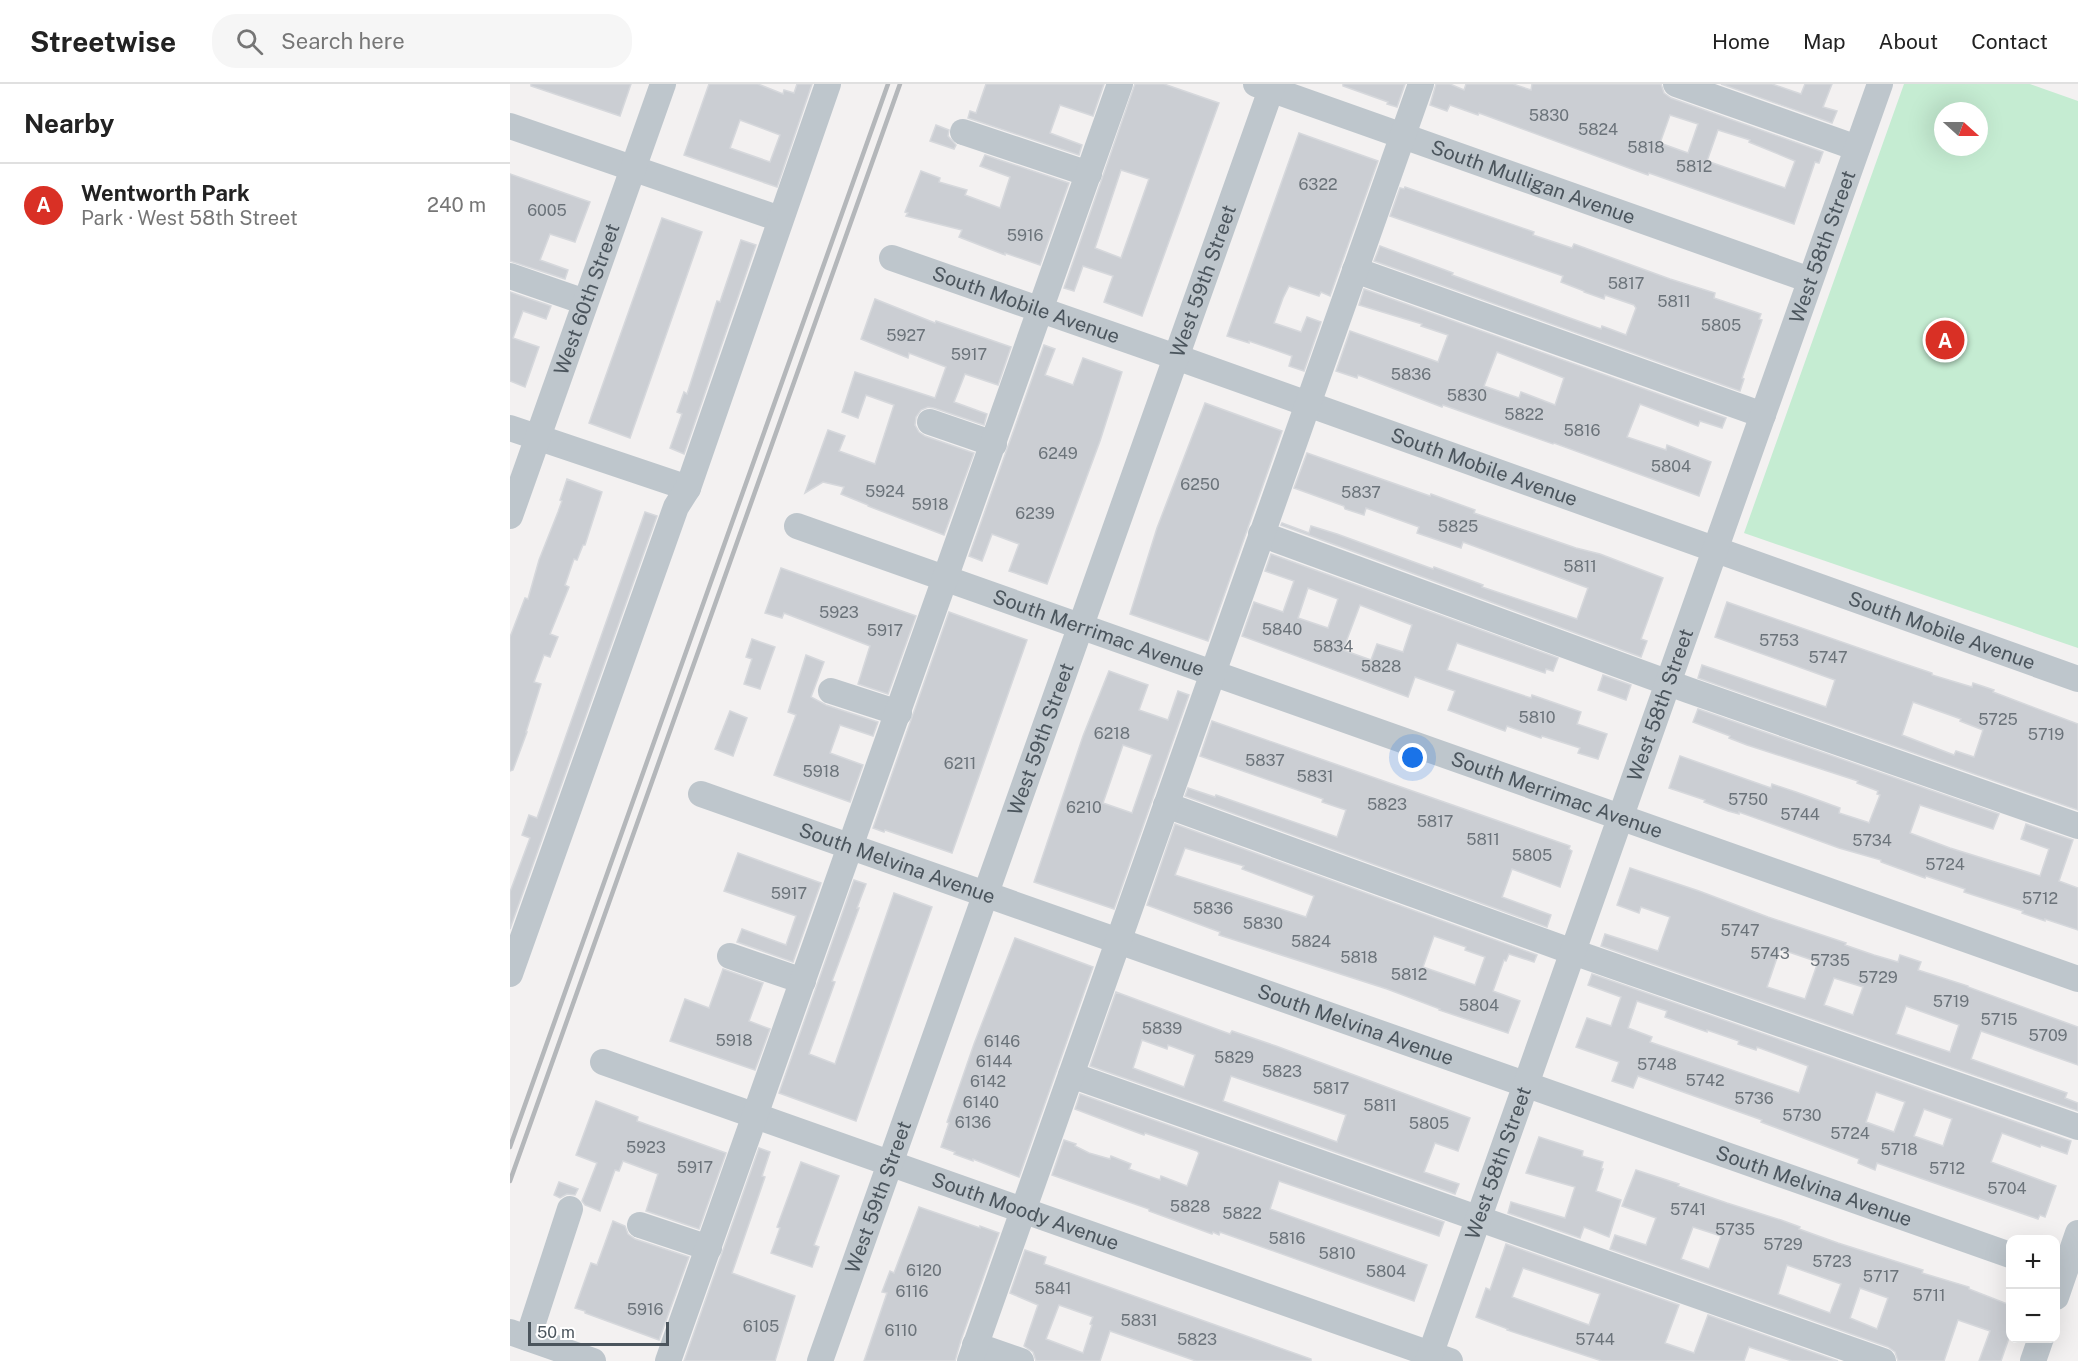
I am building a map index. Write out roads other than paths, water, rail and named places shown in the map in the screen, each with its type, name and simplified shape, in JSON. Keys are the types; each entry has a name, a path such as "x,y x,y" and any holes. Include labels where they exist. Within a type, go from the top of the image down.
{"street":[{"name":"West 60th Street","path":"510,516 663,84"},
{"path":"510,974 676,507 688,488 828,84"},
{"path":"668,1361 1120,84"},
{"path":"1022,1361 972,1353 1421,84"},
{"path":"1676,84 1857,148"},
{"name":"West 58th Street","path":"1436,1359 1478,1219 1880,84"},
{"name":"South Mulligan Avenue","path":"1267,86 1810,280"},
{"name":"West 59th Street","path":"820,1361 1176,357 1267,86"},
{"path":"510,126 780,219"},
{"path":"963,132 1089,174"},
{"name":"South Mobile Avenue","path":"891,258 1307,403 2078,679"},
{"path":"1355,270 1763,415"},
{"path":"510,276 585,302"},
{"path":"930,422 994,444"},
{"path":"510,428 688,488"},
{"name":"South Merrimac Avenue","path":"796,526 2078,979"},
{"path":"1261,534 1667,682 2078,826"},
{"path":"831,691 899,713"},
{"name":"South Melvina Avenue","path":"701,794 2006,1254"},
{"path":"1166,805 1573,952 2078,1127"},
{"path":"730,956 803,981"},
{"name":"South Moody Avenue","path":"603,1062 1436,1359"},
{"path":"1071,1075 1883,1361"},
{"path":"570,1209 519,1335 593,1361"},
{"path":"640,1225 709,1248"},
{"path":"2063,1280 2078,1233"},
{"path":"2033,1361 2039,1343"}],"railway":[{"path":"510,1147 888,84"},
{"path":"510,1181 900,84"}],"place":[{"name":"Wentworth Park","path":"1945,340"}]}
